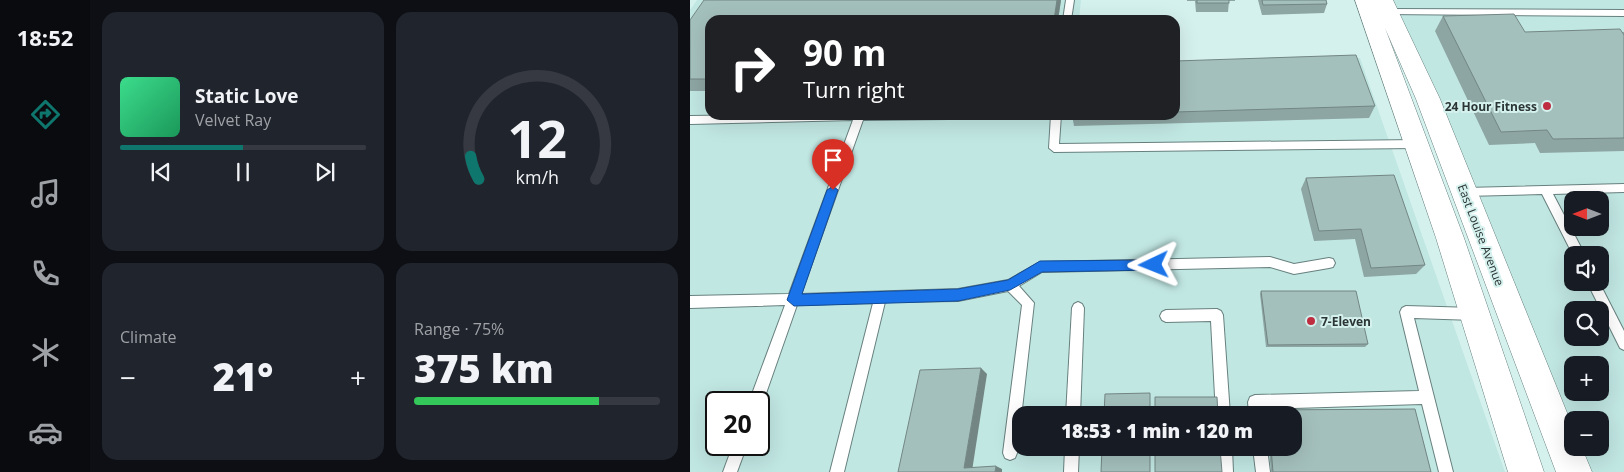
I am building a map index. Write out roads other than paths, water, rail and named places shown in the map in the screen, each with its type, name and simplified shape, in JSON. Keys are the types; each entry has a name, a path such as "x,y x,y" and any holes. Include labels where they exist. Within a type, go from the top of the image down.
{"street":[{"path":"1378,4 1417,144 1476,314 1526,472"},
{"name":"East Louise Avenue","path":"1378,4 1428,99 1574,472"}],"lane":[{"path":"1068,15 1070,0"},
{"path":"1378,4 1624,12"},
{"path":"690,120 705,120"},
{"path":"760,391 858,120"},
{"path":"1056,120 1054,148 1417,144"},
{"path":"1465,192 1624,188"},
{"path":"1545,190 1573,246"},
{"path":"690,302 958,295 1010,285 1040,267 1270,262 1294,269 1329,263"},
{"path":"1010,285 1028,303 1010,453"},
{"path":"1598,291 1624,344"},
{"path":"837,472 880,297"},
{"path":"1073,406 1078,308"},
{"path":"1446,472 1406,312 1476,314"},
{"path":"1166,316 1217,315 1222,406"},
{"path":"1255,406 1255,402 1427,397"},
{"path":"730,472 736,456"},
{"path":"1070,472 1071,456"},
{"path":"1225,456 1226,472"},
{"path":"1261,456 1263,472"}],"place":[{"name":"24 Hour Fitness","path":"1547,106"},
{"name":"7-Eleven","path":"1311,321"}]}
